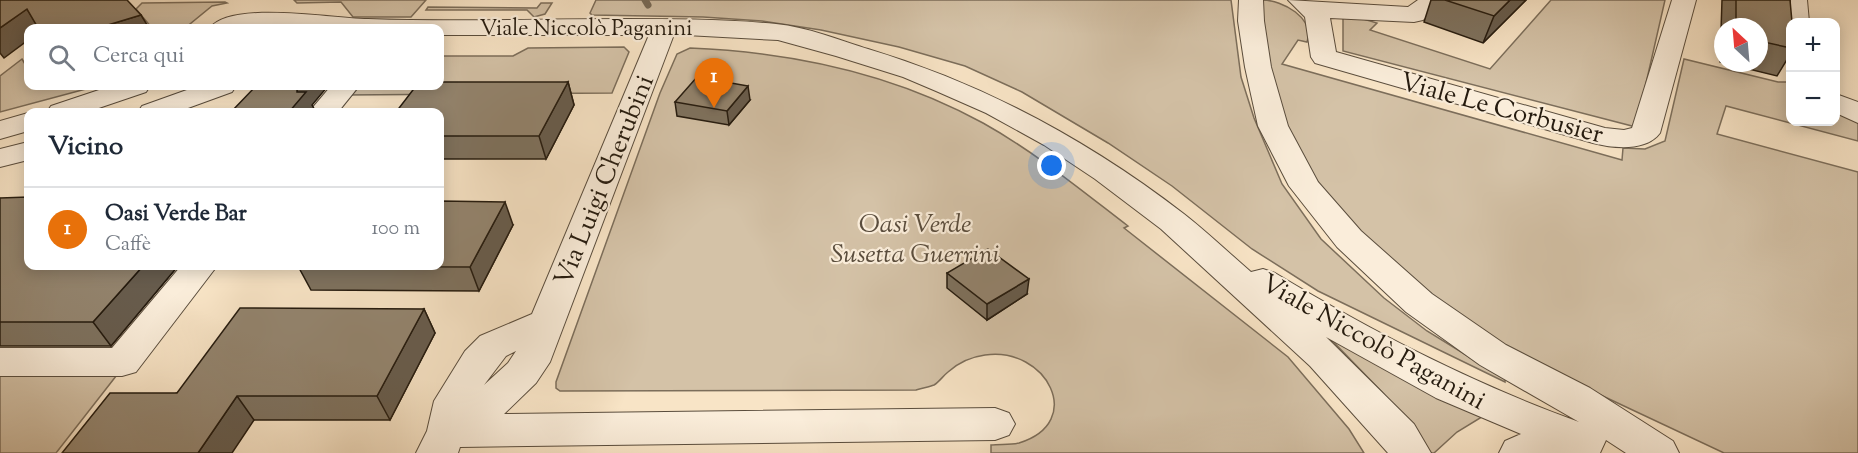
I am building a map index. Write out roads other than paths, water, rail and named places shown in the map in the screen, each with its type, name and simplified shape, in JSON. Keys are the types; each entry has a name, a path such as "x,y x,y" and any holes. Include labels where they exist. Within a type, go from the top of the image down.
{"street":[{"path":"233,24 252,15 261,4 259,0"},
{"path":"267,0 280,4 295,18 315,24"},
{"path":"1251,0 1251,21 1258,67 1273,126 1305,186 1349,239 1419,303 1494,355 1576,399 1657,453"},
{"path":"1304,2 1414,15 1433,0"},
{"name":"Viale Le Corbusier","path":"1304,2 1317,15 1324,57 1603,137 1626,139 1644,133 1684,0"},
{"path":"1795,0 1797,18"},
{"path":"557,27 573,2"},
{"name":"Viale Niccolò Paganini","path":"240,24 251,21 301,24"},
{"name":"Viale Niccolò Paganini","path":"444,27 741,29 779,32 912,71 996,108 1054,139 1106,172 1173,222 1331,323 1431,377 1499,409 1586,441"},
{"name":"Viale Niccolò Paganini","path":"444,38 660,37 740,40 845,50"},
{"name":"Via Luigi Cherubini","path":"442,442 514,384 531,362 660,37"},
{"path":"73,108 124,90"},
{"path":"163,108 211,90"},
{"path":"326,108 342,90"},
{"path":"1840,104 1858,114"},
{"path":"0,129 24,123"},
{"path":"0,158 24,152"},
{"name":"Viale Niccolò Paganini","path":"1173,222 1323,356 1399,436 1410,453"},
{"path":"0,362 122,362 197,270"},
{"path":"442,442 746,440 995,424"},
{"path":"1520,453 1532,447 1586,441 1657,453"}],"waterway":[{"path":"645,0 648,5"}],"place":[{"name":"Oasi Verde Bar","path":"714,108"}],"park label":[{"name":"Oasi Verde Susetta Guerrini","path":"915,238"}]}
